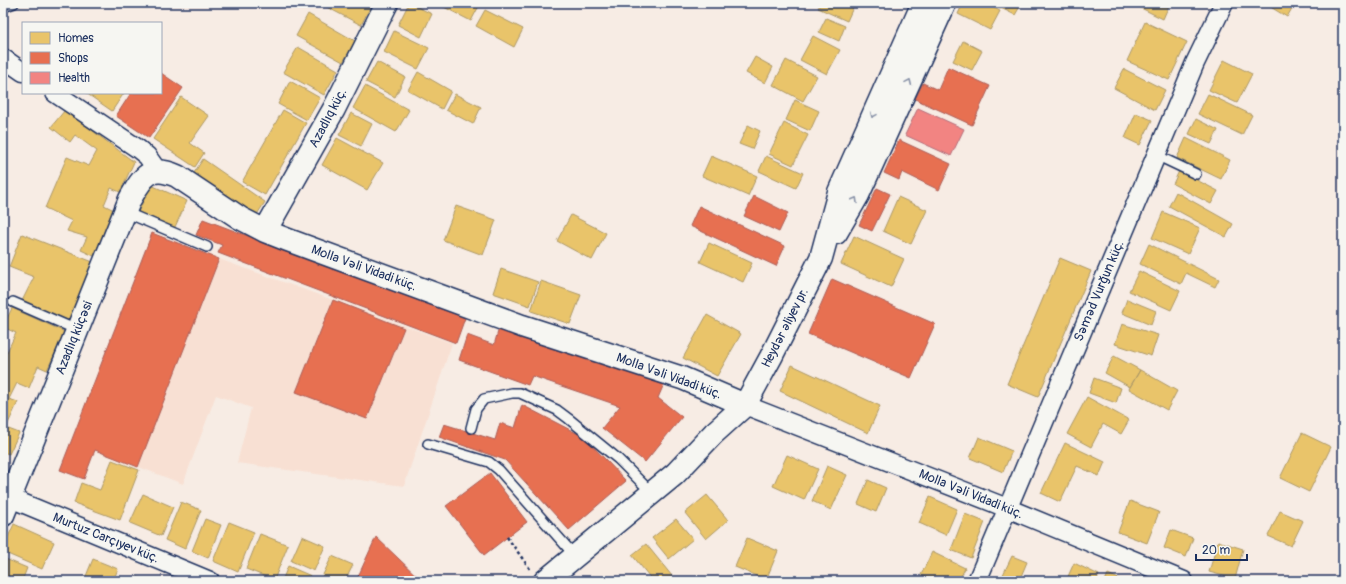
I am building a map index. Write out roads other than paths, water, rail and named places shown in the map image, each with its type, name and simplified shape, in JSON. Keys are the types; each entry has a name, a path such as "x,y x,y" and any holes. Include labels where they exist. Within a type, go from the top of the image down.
{"street":[{"name":"Azadlıq küç.","path":"265,231 334,109 387,3"},
{"name":"Heydər Əliyev pr.","path":"540,578 575,556 675,474 714,433 745,404 771,357 821,258 839,192 923,3"},
{"path":"821,258 858,195 945,3"},
{"name":"Səməd Vurğun küç.","path":"977,581 1195,63 1224,3"},
{"path":"3,58 22,71"},
{"path":"56,94 137,148 147,156 157,170"},
{"name":"Molla Vəli Vidadi küç.","path":"157,170 168,172 177,176 240,218 265,231 522,326 676,376 1007,508 1184,581"},
{"name":"Azadlıq küçəsi","path":"5,503 125,212 138,185 146,176 157,170"},
{"name":"Murtuz Carçıyev küç.","path":"5,503 210,581"}],"lane":[{"path":"3,7 14,3"},
{"path":"1156,155 1196,174"},
{"path":"125,212 207,248"},
{"path":"13,302 77,330"},
{"path":"471,428 476,409 484,399 512,393 520,393 557,410 569,419 618,459 652,493"},
{"path":"428,444 489,462 500,470 575,556"}]}
